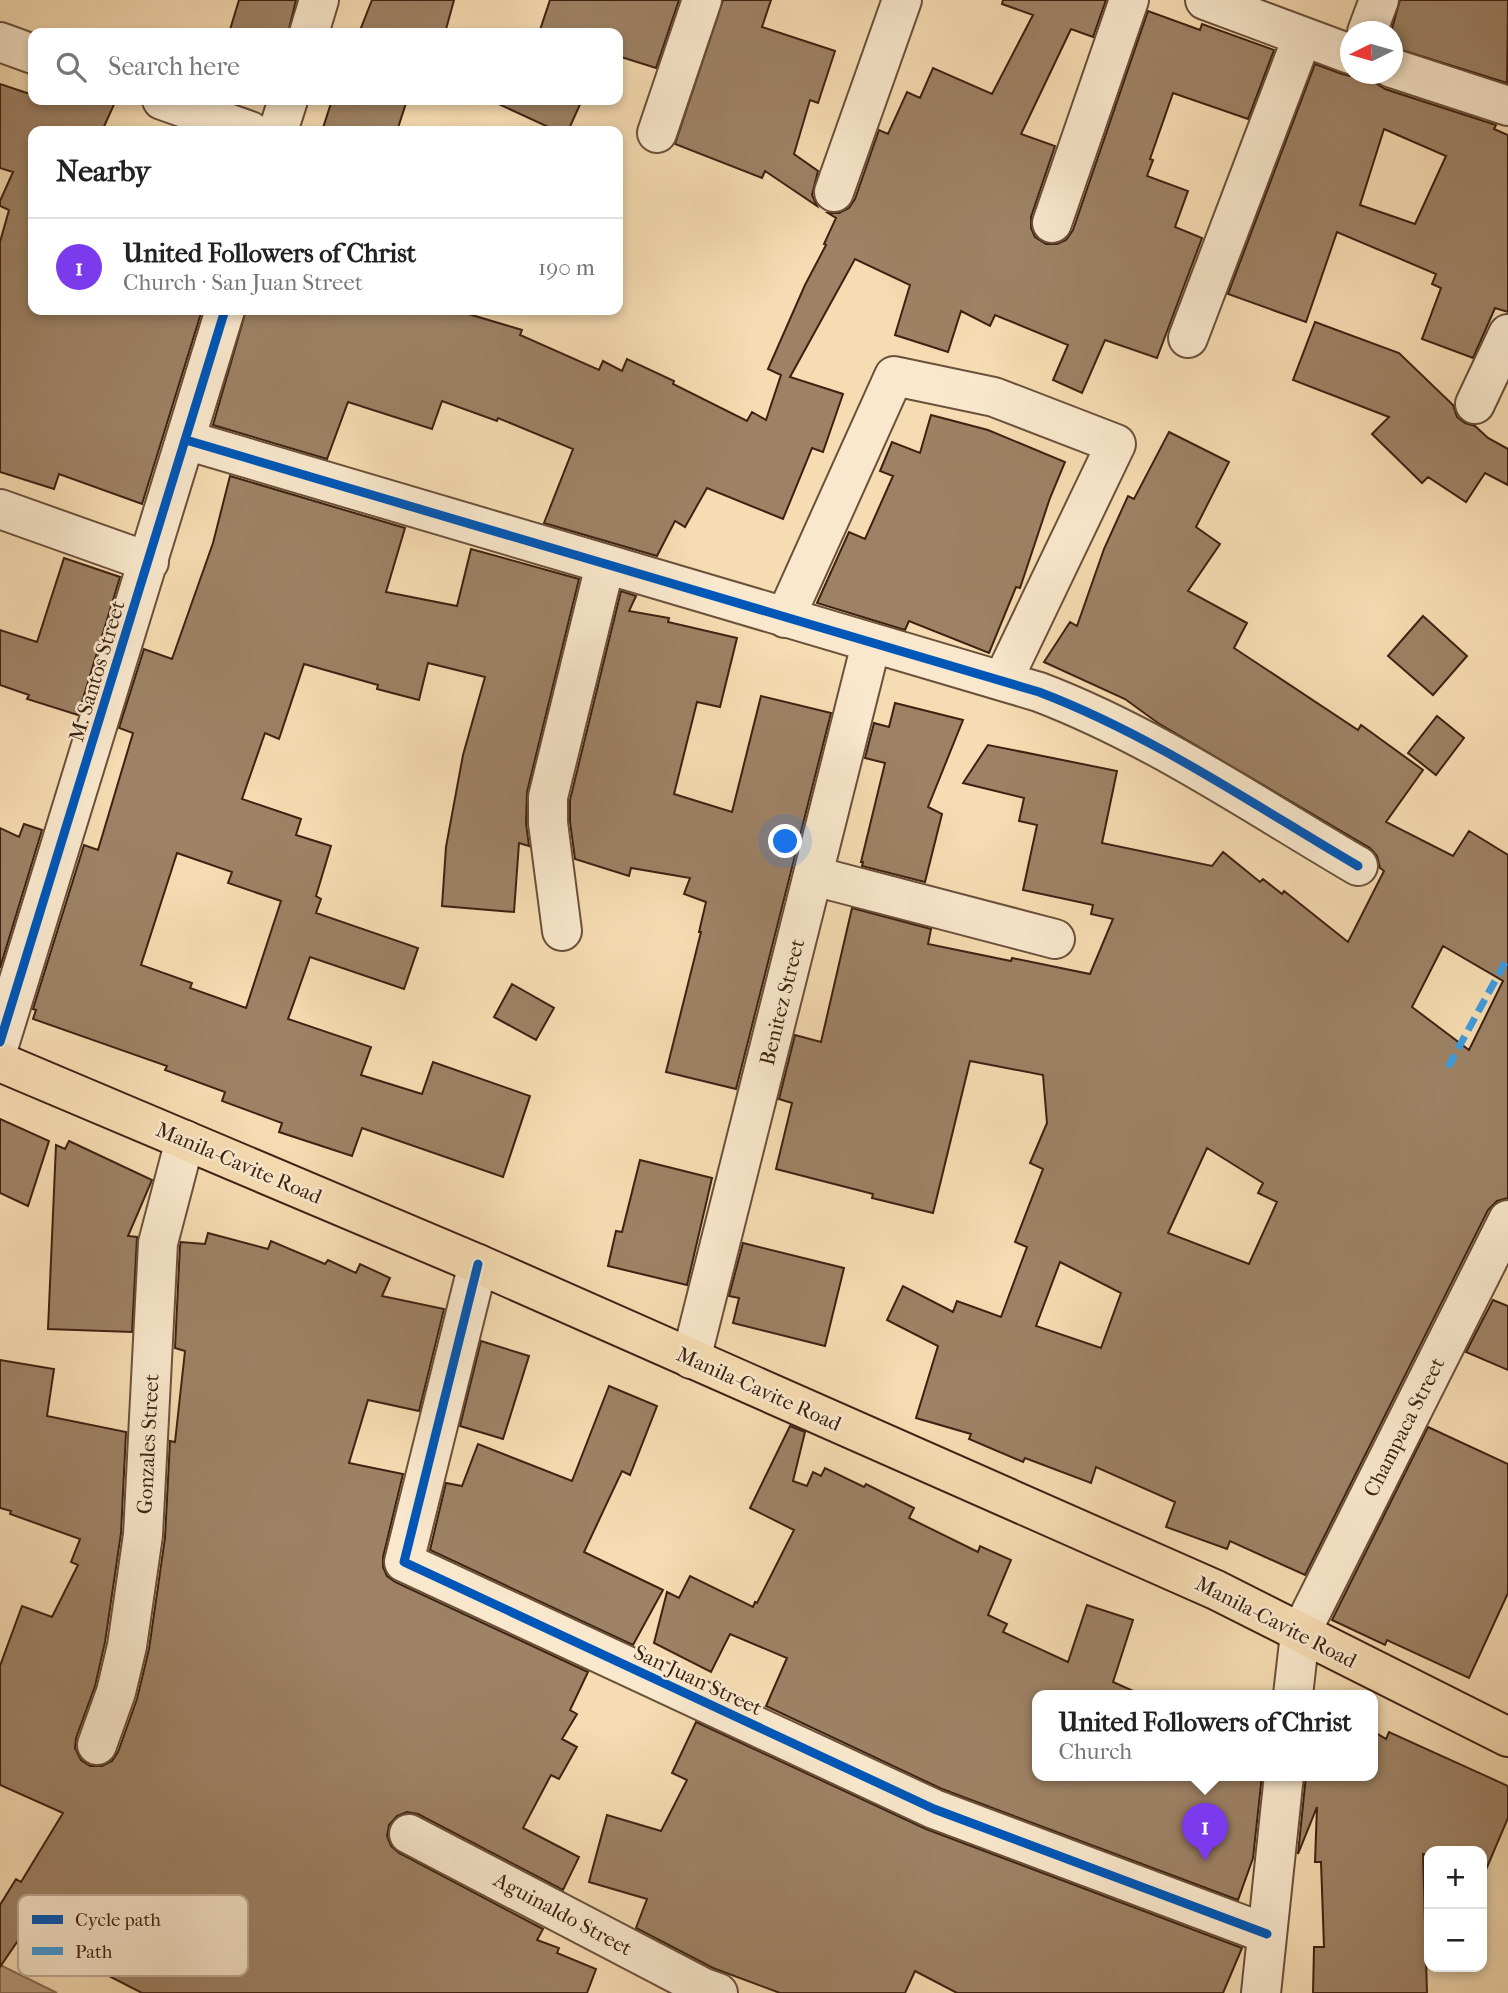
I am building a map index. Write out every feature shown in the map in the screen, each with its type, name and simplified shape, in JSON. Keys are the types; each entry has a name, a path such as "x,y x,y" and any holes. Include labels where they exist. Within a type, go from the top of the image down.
{"main road":[{"name":"Manila-Cavite Road","path":"0,1062 478,1264 1216,1590 1508,1737"}],"street":[{"path":"311,28 319,0"},
{"path":"657,133 702,0"},
{"path":"834,192 902,0"},
{"path":"1052,223 1129,0"},
{"path":"1205,0 1340,50"},
{"path":"1371,21 1379,0"},
{"path":"1188,338 1302,37"},
{"path":"0,42 28,52"},
{"path":"1403,72 1508,106"},
{"path":"176,105 236,126"},
{"path":"280,126 286,105"},
{"name":"M. Santos Street","path":"0,1042 224,315"},
{"path":"1475,404 1508,334"},
{"path":"785,618 894,376 994,397 1116,444 1003,680"},
{"path":"186,440 871,644 1003,680 1072,705 1134,734 1358,866"},
{"path":"0,509 149,562"},
{"path":"562,931 548,823 548,797 605,565"},
{"name":"Benitez Street","path":"691,1359 871,644"},
{"path":"814,876 1055,939"},
{"name":"Gonzales Street","path":"97,1745 116,1692 127,1646 143,1535 158,1243 185,1140"},
{"name":"Champaca Street","path":"1300,1634 1508,1220"},
{"name":"San Juan Street","path":"478,1264 404,1562 934,1810 1266,1934"},
{"path":"1294,1690 1300,1634"},
{"path":"1261,1993 1283,1781"},
{"name":"Aguinaldo Street","path":"409,1834 718,1993"}],"shaded area":[{"path":"0,1965 57,1993 0,1993"}],"building":[{"path":"239,0 296,0 289,28 231,28"},
{"path":"372,0 454,0 446,28 361,28"},
{"path":"550,0 679,0 656,68 623,58 623,28 541,28"},
{"path":"723,0 771,0 762,27 835,51 818,103 810,100 794,154 818,171 812,195 817,206 765,171 762,178 675,144"},
{"path":"1003,0 1106,0 1093,37 1071,29 1021,134 1055,146 1031,217 1031,228 1035,237 1046,244 1057,244 1066,240 1073,230 1148,11 1200,30 1202,24 1274,50 1248,119 1173,93 1150,159 1153,160 1147,176 1188,191 1175,227 1202,238 1157,358 1105,340 1082,393 1053,380 1068,345 995,315 990,326 961,311 948,352 895,335 910,285 855,259 790,377 843,394 823,452 812,448 783,519 707,488 685,527 675,521 657,556 544,523 573,449 498,418 497,421 442,401 432,429 348,402 327,459 213,425 245,315 472,315 522,330 520,335 599,370 603,361 622,371 627,359 747,421 752,412 766,420 781,375 768,369 826,245 824,244 836,218 828,213 839,213 849,208 855,199 879,130 888,134 907,92 920,98 933,68 992,94 1033,15 1002,4"},
{"path":"1400,0 1508,0 1507,83 1403,50 1403,21 1394,21"},
{"path":"1315,64 1340,73 1340,84 1378,84 1385,89 1496,125 1494,129 1508,135 1508,312 1495,308 1473,358 1422,339 1441,288 1432,284 1436,274 1337,232 1306,322 1228,294","holes":["1384,129 1446,156 1415,224 1360,205"]},
{"path":"0,84 28,93 28,105 114,105 104,126 28,126 28,315 200,315 142,504 59,474 54,489 0,472 0,242 9,210 0,206 0,201 13,172 0,168"},
{"path":"330,105 405,105 399,126 324,126"},
{"path":"501,105 580,105 570,126 546,126"},
{"path":"1315,322 1399,353 1453,405 1457,417 1508,449 1508,485 1485,473 1466,502 1428,477 1422,483 1372,434 1389,417 1293,380"},
{"path":"931,415 988,430 1065,462 1020,588 1016,587 989,653 909,621 905,630 817,603 849,532 865,539 893,476 880,471 892,442 920,453"},
{"path":"1169,432 1229,462 1196,527 1220,544 1188,591 1247,623 1234,648 1358,730 1361,725 1423,770 1386,822 1453,856 1469,831 1508,855 1508,1198 1497,1201 1488,1210 1305,1575 1230,1541 1227,1549 1166,1527 1175,1502 1096,1467 1091,1483 1025,1458 1023,1462 969,1439 971,1434 916,1418 938,1346 887,1320 903,1286 953,1312 957,1301 1001,1317 1027,1247 1015,1242 1043,1169 1030,1163 1047,1123 1043,1075 970,1061 933,1213 872,1198 873,1194 776,1169 792,1103 779,1099 795,1035 821,1042 852,908 931,929 928,944 1090,974 1113,919 1091,914 1093,905 1023,890 1037,825 1019,821 1024,798 963,783 988,745 1117,771 1102,843 1212,866 1223,852 1260,882 1263,879 1282,894 1284,891 1348,942 1384,871 1370,848 1158,723 1125,699 1044,662 1070,622 1077,626 1104,549 1128,496 1134,499","holes":["1443,946 1503,981 1469,1050 1412,1007","1207,1148 1263,1183 1258,1193 1277,1202 1249,1264 1168,1233","1060,1262 1121,1293 1101,1348 1036,1326"]},
{"path":"230,476 405,528 386,592 457,606 471,549 579,579 527,792 526,823 529,846 519,843 514,912 442,906 446,847 463,755 485,677 428,663 419,700 304,664 279,739 265,733 242,799 301,819 296,835 331,846 316,896 321,899 316,913 418,948 404,989 310,957 288,1019 371,1047 361,1075 422,1094 433,1062 530,1096 503,1177 362,1128 352,1156 279,1132 282,1123 222,1101 225,1092 165,1070 167,1066 33,1019 36,1010 33,1009 84,845 98,850 133,733 119,728 144,649 172,659 213,543","holes":["177,853 232,872 228,883 281,901 246,1008 190,988 192,983 141,965"]},
{"path":"64,558 120,577 78,715 27,699 29,695 0,685 0,630 37,642"},
{"path":"621,591 636,596 629,611 669,618 668,622 737,638 720,707 697,702 674,794 732,812 761,696 831,713 736,1089 666,1072 706,902 684,894 690,878 631,868 629,876 575,859 570,800"},
{"path":"1423,616 1467,656 1433,695 1388,656"},
{"path":"895,703 963,720 928,807 942,814 925,882 862,866 861,862 885,763 865,758 874,723 889,727"},
{"path":"1437,716 1464,738 1436,775 1408,753"},
{"path":"24,824 42,830 0,968 0,828 19,837"},
{"path":"512,984 554,1008 536,1040 494,1017"},
{"path":"0,1119 49,1141 28,1206 0,1193"},
{"path":"69,1141 152,1180 128,1236 137,1237 132,1332 48,1329 56,1145 65,1149"},
{"path":"640,1160 712,1178 687,1285 608,1266 616,1231 622,1232"},
{"path":"208,1233 268,1249 271,1241 325,1264 328,1260 356,1273 360,1264 390,1278 382,1296 444,1309 419,1411 368,1400 349,1463 403,1474 383,1557 387,1576 588,1672 570,1710 577,1714 562,1739 577,1747 559,1779 551,1775 523,1828 579,1857 563,1890 418,1814 407,1812 397,1816 389,1825 387,1836 391,1846 399,1853 543,1929 537,1940 559,1948 557,1953 596,1969 587,1993 142,1993 109,1976 248,1976 248,1895 18,1895 18,1941 0,1967 0,1905 16,1879 21,1882 63,1813 0,1785 0,1666 22,1606 52,1617 78,1565 71,1562 80,1539 0,1508 0,1360 54,1369 47,1416 126,1432 121,1533 105,1642 95,1686 76,1738 75,1748 81,1760 90,1766 102,1766 112,1761 118,1752 137,1699 149,1649 165,1538 170,1441 175,1442 185,1351 175,1348 180,1246 181,1242 205,1244"},
{"path":"743,1243 844,1268 825,1346 733,1323 739,1298 729,1296"},
{"path":"1493,1300 1508,1306 1508,1370 1466,1352"},
{"path":"481,1341 529,1356 503,1439 460,1426"},
{"path":"609,1386 657,1406 630,1475 622,1471 584,1552 663,1590 633,1645 430,1550 446,1483 462,1486 478,1444 572,1481"},
{"path":"790,1426 805,1432 793,1481 807,1486 813,1472 821,1476 825,1468 864,1487 866,1484 914,1508 909,1518 978,1552 980,1546 1011,1560 988,1615 1007,1624 1003,1632 1068,1662 1087,1605 1133,1620 1113,1682 1131,1690 1032,1690 1032,1781 1261,1781 1253,1858 1238,1900 942,1789 766,1706 787,1658 730,1634 711,1672 654,1643 667,1592 679,1598 690,1576 753,1607 755,1602 757,1603 794,1530 750,1508"},
{"path":"1428,1427 1508,1464 1508,1593 1469,1678 1387,1640 1385,1645 1332,1620"},
{"path":"696,1722 926,1829 1242,1948 1223,1993 957,1993 915,1971 905,1993 780,1993 713,1968 636,1928 647,1899 589,1882 607,1815 661,1831 687,1780 672,1773"},
{"path":"1389,1732 1508,1786 1508,1818 1487,1867 1487,1846 1424,1846 1424,1972 1426,1972 1427,1993 1313,1993 1314,1947 1324,1947 1321,1862 1315,1862 1317,1807 1298,1854 1305,1781 1378,1781 1378,1734 1386,1739"}],"marked path":[{"path":"1448,1067 1508,957"}],"cycle path":[{"path":"0,1042 223,315"},
{"path":"186,440 1039,692 1081,709 1162,750 1358,866"},
{"path":"478,1264 404,1562 934,1809 1267,1934"}],"place":[{"name":"United Followers of Christ","path":"1205,1861"}]}
